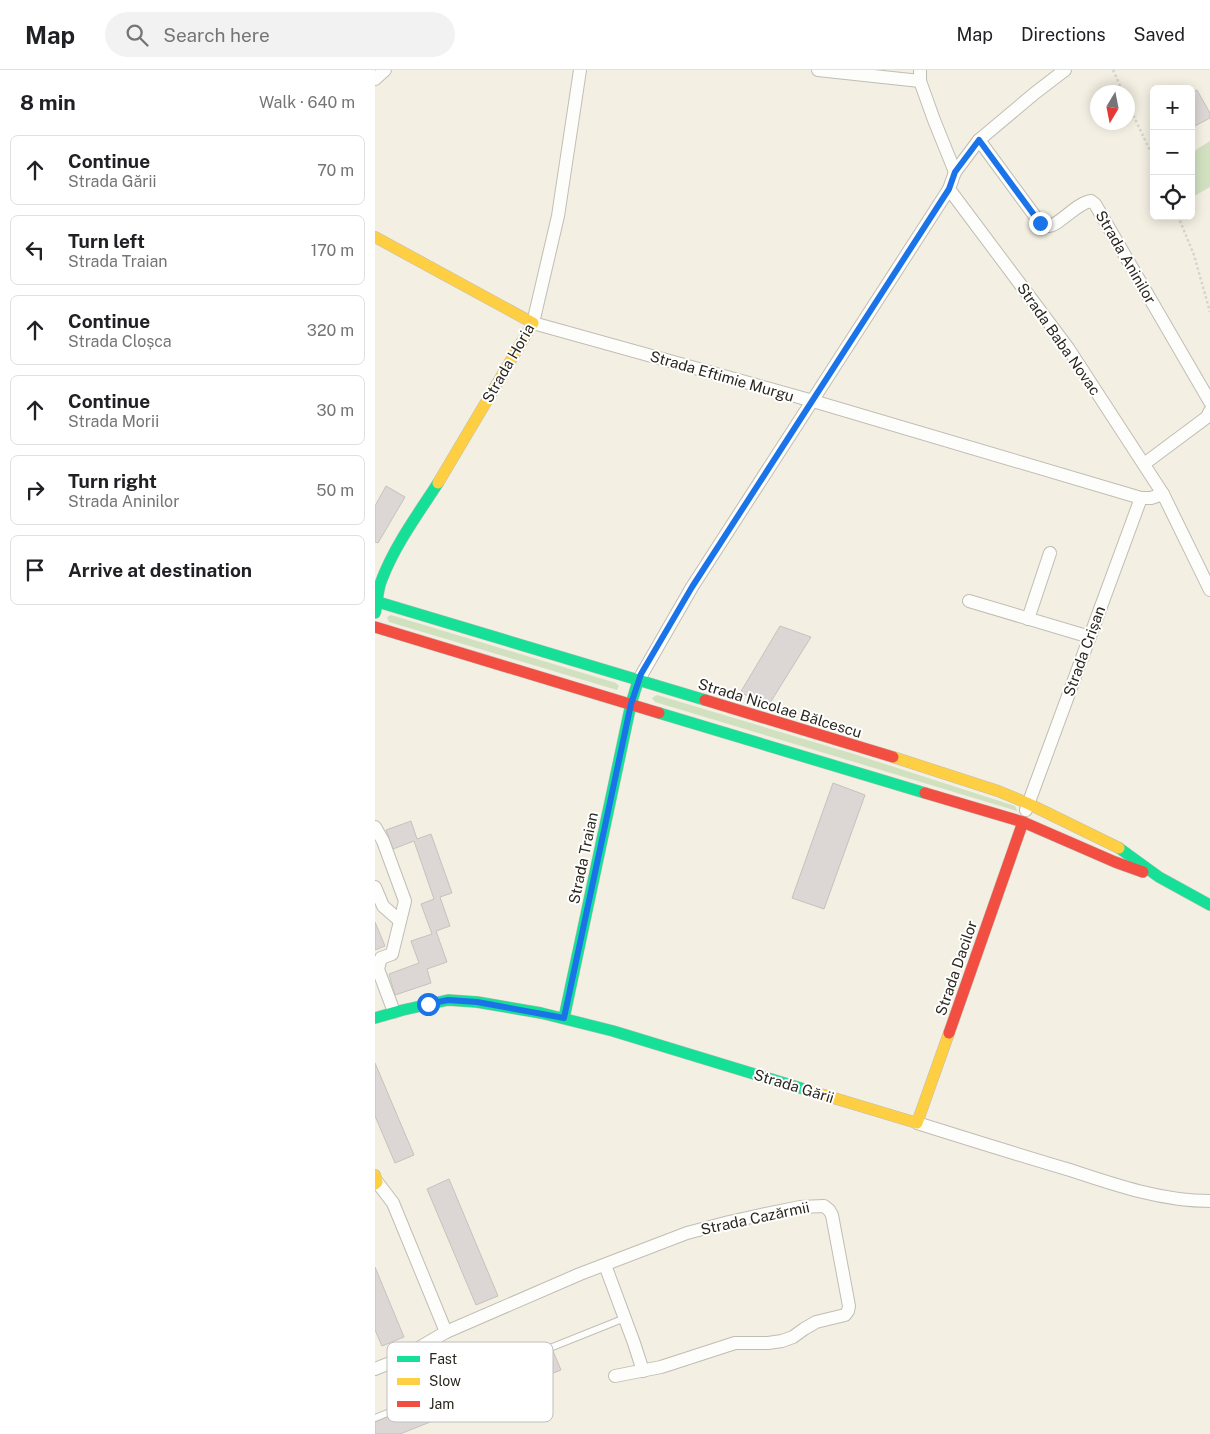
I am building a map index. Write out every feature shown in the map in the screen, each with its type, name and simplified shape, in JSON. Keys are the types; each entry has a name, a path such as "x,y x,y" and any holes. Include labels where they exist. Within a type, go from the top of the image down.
{"main road":[{"name":"Strada Eftimie Murgu","path":"375,237 533,323"},
{"name":"Strada Horia","path":"377,607 378,590 382,578 402,538 444,472 533,323"},
{"name":"Strada Nicolae Bălcescu","path":"377,607 638,681 932,769 998,791 1122,849 1159,877 1210,905"},
{"name":"Strada Nicolae Bălcescu","path":"375,627 1023,822 1115,862 1159,877"},
{"name":"Strada Traian","path":"564,1018 631,704 638,681"},
{"name":"Strada Dacilor","path":"917,1123 1023,822"},
{"name":"Strada Gării","path":"375,1018 448,1000 477,1002 564,1018 664,1046 917,1123"}],"street":[{"path":"375,79 385,70"},
{"name":"Strada Horia","path":"533,323 558,216 580,70"},
{"path":"818,70 920,75 940,137 955,172"},
{"path":"638,681 692,587 949,189 955,172 979,140 1065,70"},
{"name":"Strada Aninilor","path":"979,140 1040,223 1047,226 1054,224 1084,202 1091,201 1095,204 1210,402"},
{"name":"Strada Baba Novac","path":"949,189 1068,348 1144,464 1163,494 1210,590"},
{"name":"Strada Eftimie Murgu","path":"533,323 813,401 1141,498"},
{"path":"1144,464 1207,417 1210,411"},
{"path":"1141,498 1151,498 1163,494"},
{"name":"Strada Crișan","path":"1023,822 1027,803 1141,498"},
{"path":"1028,619 1050,553"},
{"path":"969,601 1090,636"},
{"path":"375,827 383,841 405,901 392,954 381,958 378,968 394,1012"},
{"path":"375,887 383,906 400,921"},
{"path":"375,979 380,992 375,993"},
{"name":"Strada Gării","path":"917,1123 1151,1194 1173,1199 1210,1201"},
{"path":"376,1180 393,1203 447,1332"},
{"name":"Strada Cazărmii","path":"430,1342 447,1332 605,1265 687,1233 765,1214 815,1205 824,1206 829,1210 832,1215 849,1306 845,1315 816,1322 793,1337 782,1341 735,1343 661,1367 615,1376"},
{"path":"605,1265 643,1371"},
{"name":"Strada Cazărmii","path":"375,1369 387,1364"}],"lane":[{"path":"553,1347 625,1318"},
{"path":"375,1418 387,1413"}],"path":[{"path":"1113,70 1120,85"},
{"path":"1135,119 1150,151"},
{"path":"1180,220 1194,255 1210,312"}],"green space":[{"path":"1210,141 1210,187 1195,196 1195,175 1195,150"},
{"path":"391,615 616,683 619,686 617,690 389,622 387,617"},
{"path":"657,695 854,754 1015,806 1017,811 655,702 652,698"}],"building":[{"path":"1197,90 1210,113 1210,118 1195,126 1195,91"},
{"path":"386,486 405,497 378,543 375,542 375,506"},
{"path":"780,626 811,637 770,703 740,693"},
{"path":"833,783 865,795 824,909 792,898"},
{"path":"411,821 417,839 431,834 452,893 440,897 450,926 436,931 447,962 427,969 431,983 395,995 389,974 419,963 411,941 432,934 421,904 434,899 414,841 393,849 386,830"},
{"path":"375,922 385,946 375,950"},
{"path":"375,1063 414,1155 395,1163 375,1116"},
{"path":"449,1179 498,1296 476,1305 427,1189"},
{"path":"375,1267 404,1337 387,1342 387,1344 382,1346 375,1330"},
{"path":"553,1351 561,1370 553,1373"},
{"path":"387,1416 387,1422 430,1422 400,1434 375,1434 375,1421"}],"traffic: fast":[{"path":"375,613 380,583 387,566 407,530 438,483"},
{"path":"378,602 705,700"},
{"path":"564,1018 631,704 638,681"},
{"path":"659,713 925,793"},
{"path":"1119,848 1159,877 1210,905"},
{"path":"375,1018 448,1000 477,1002 541,1013 613,1031 807,1090"}],"traffic: slow":[{"path":"375,237 533,323 438,483"},
{"path":"893,757 998,791 1027,803 1119,848"},
{"path":"807,1090 917,1123 949,1033"},
{"path":"375,1175 377,1182 375,1184"}],"traffic: jam":[{"path":"375,627 659,713"},
{"path":"705,700 893,757"},
{"path":"925,793 1023,822 1115,862 1143,872"},
{"path":"949,1033 1023,822"}],"route":[{"path":"428,1004 448,1000 477,1002 564,1018 631,704 641,674 692,587 949,189 955,172 979,140 1040,223"}]}
